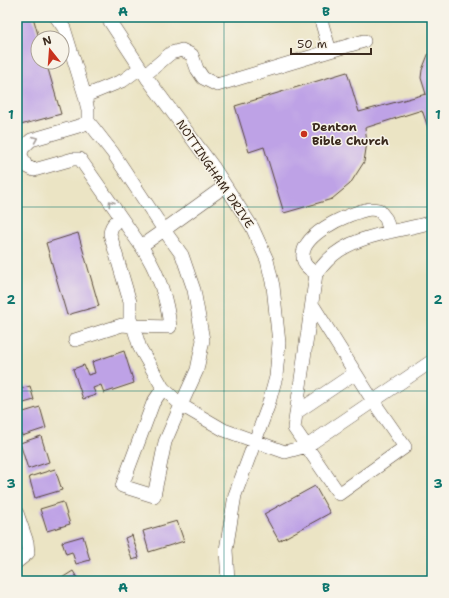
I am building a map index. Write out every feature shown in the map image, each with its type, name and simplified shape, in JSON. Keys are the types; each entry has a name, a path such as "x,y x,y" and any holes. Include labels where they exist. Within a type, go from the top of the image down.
{"street":[{"path":"56,17 64,28 85,96 88,121 113,153 182,255 194,290 203,340 197,370 165,442 154,496 122,486 153,403 162,388"},
{"name":"NOTTINGHAM DRIVE","path":"107,17 143,71 225,186 252,228 267,260 273,286 279,343 276,376 268,406 235,495 226,550 228,581"},
{"path":"320,17 330,51"},
{"path":"85,96 143,71 171,53 182,50 192,56 197,69 203,78 217,85 364,41"},
{"path":"75,340 122,325 170,327 168,308 157,272 142,246 80,159 73,159 34,170 26,166 21,154 22,149 31,140 82,125 88,121"},
{"path":"142,246 225,186"},
{"path":"316,274 305,264 303,252 310,240 325,226 352,214 372,209 380,210 386,219 390,232"},
{"path":"121,218 114,223 110,234 130,302 130,319 140,348 162,388 181,406 224,430 285,452 307,446 432,361"},
{"path":"312,304 373,401 405,447 339,494 294,428 316,274 329,259 347,246 368,237 432,222"},
{"path":"297,412 355,373"},
{"path":"17,513 27,542 28,553 17,562"}],"building":[{"path":"17,17 33,17 37,30 30,30 30,70 48,70 61,114 17,126"},
{"name":"Denton Bible Church","path":"432,45 432,139 422,110 365,128 367,142 364,162 350,184 332,199 284,213 264,147 249,152 235,106 347,72 359,112 426,94 421,78 422,70"},
{"path":"78,233 99,306 67,315 46,243"},
{"path":"124,351 134,383 104,393 101,385 93,388 96,395 83,399 73,369 84,365 88,375 95,373 92,362"},
{"path":"30,386 34,400 17,405 17,390"},
{"path":"40,407 46,428 22,436 17,414"},
{"path":"41,436 49,462 28,469 20,443"},
{"path":"55,469 62,490 35,498 29,477"},
{"path":"315,486 330,513 279,541 264,514"},
{"path":"63,502 70,524 47,531 40,509"},
{"path":"177,521 184,541 149,552 143,531"},
{"path":"132,535 139,558 132,560 125,538"},
{"path":"83,536 90,560 76,564 72,552 66,554 62,542"},
{"path":"73,571 79,581 57,581"}],"place":[{"name":"Denton Bible Church","path":"304,134"}]}
